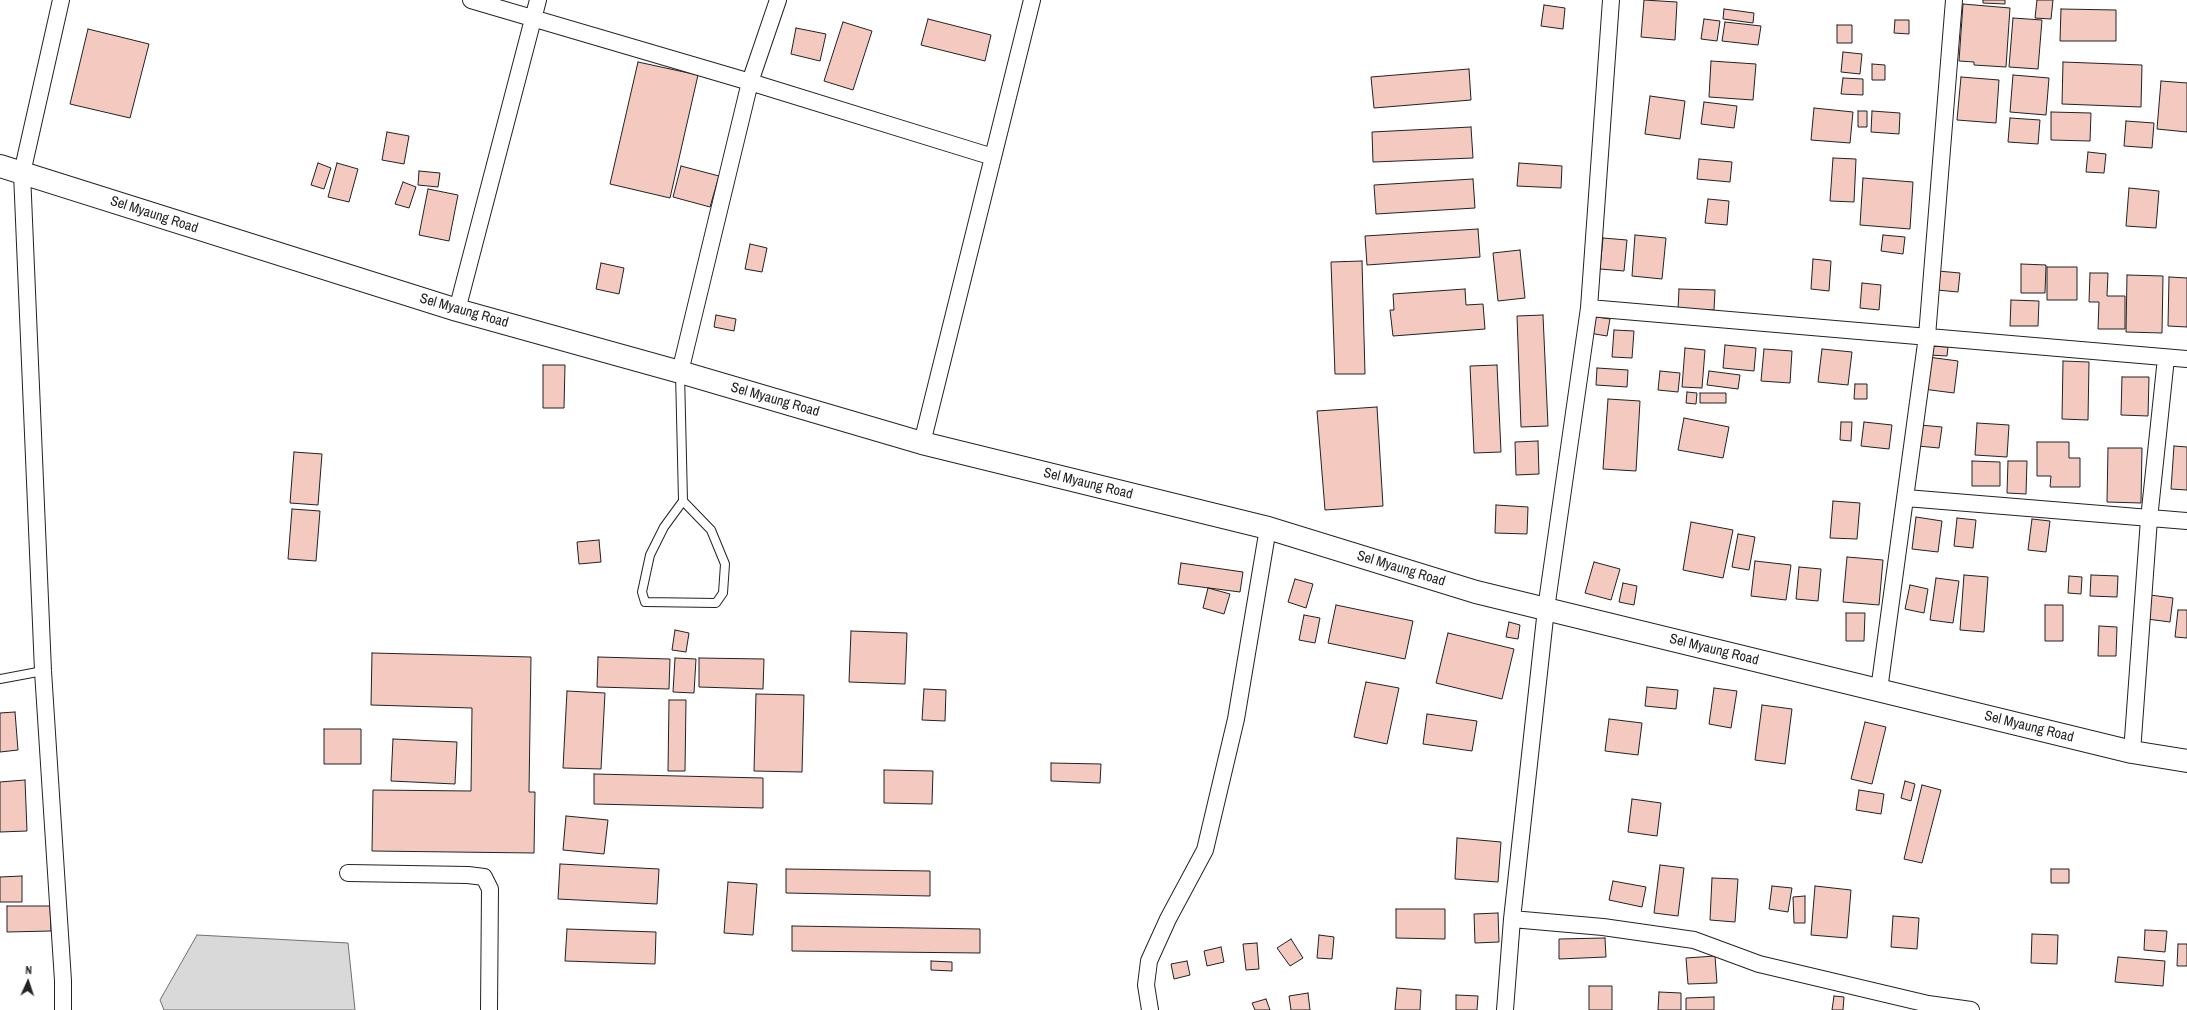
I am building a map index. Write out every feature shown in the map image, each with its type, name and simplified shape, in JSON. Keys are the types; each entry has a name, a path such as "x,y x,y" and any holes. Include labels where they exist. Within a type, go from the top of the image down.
{"main road":[{"name":"Sel Myaung Road","path":"0,166 457,310 680,372 922,443 1268,528 1476,592 2132,752 2187,761"}],"street":[{"path":"61,0 22,173 43,671 63,982 63,1010"},
{"path":"471,0 750,82 994,157"},
{"path":"457,310 538,0"},
{"path":"680,372 750,82 778,0"},
{"path":"922,443 1032,0"},
{"path":"1505,1010 1512,920 1546,609 1589,308 1611,0"},
{"path":"1879,690 1906,498 1926,336 1954,0"},
{"path":"1589,308 2187,359"},
{"path":"2132,752 2149,519 2166,358"},
{"path":"1906,498 2187,521"},
{"path":"1150,1010 1146,985 1149,961 1168,919 1205,850 1236,719 1268,528"},
{"path":"348,873 468,874 484,877 490,889 489,1010"},
{"path":"1512,920 1603,927 1694,940 1759,964 1928,1007 1971,1010"}],"lane":[{"path":"680,372 683,502 664,527 650,555 642,592 645,602 716,603 723,593 724,564 711,530 683,502"},
{"path":"0,679 43,671"}],"shaded area":[{"path":"197,935 348,943 355,1010 164,1010 160,1000"}],"building":[{"path":"1644,0 1677,2 1675,40 1641,37"},
{"path":"1983,0 2005,0 2005,4 1983,3"},
{"path":"2037,0 2053,0 2051,19 2035,18"},
{"path":"1963,4 2010,8 2006,67 1974,65 1974,62 1959,61"},
{"path":"1544,5 1565,8 1563,29 1541,26"},
{"path":"1724,9 1754,13 1753,23 1723,19"},
{"path":"2061,9 2116,10 2116,41 2060,41"},
{"path":"2013,18 2042,20 2038,69 2009,67"},
{"path":"928,19 991,35 985,61 921,45"},
{"path":"1704,19 1720,21 1717,41 1701,39"},
{"path":"1895,20 1909,20 1909,34 1894,33"},
{"path":"843,22 872,31 853,90 824,81"},
{"path":"1725,22 1761,26 1758,45 1722,41"},
{"path":"1837,25 1852,25 1852,43 1837,43"},
{"path":"796,28 826,34 820,61 791,54"},
{"path":"88,29 149,44 130,118 70,104"},
{"path":"1843,52 1862,54 1860,74 1841,72"},
{"path":"1711,61 1756,64 1753,100 1709,97"},
{"path":"638,62 698,75 670,198 610,184"},
{"path":"2063,62 2142,65 2141,107 2062,104"},
{"path":"1872,64 1885,65 1885,80 1872,80"},
{"path":"1469,69 1471,100 1374,108 1371,77"},
{"path":"2013,75 2049,78 2046,115 2010,112"},
{"path":"1961,77 1999,80 1996,123 1957,120"},
{"path":"1843,78 1863,79 1863,95 1841,94"},
{"path":"2161,81 2187,83 2187,132 2157,129"},
{"path":"1650,96 1685,101 1680,139 1645,134"},
{"path":"1704,102 1737,106 1734,128 1701,124"},
{"path":"1814,108 1853,112 1850,143 1811,140"},
{"path":"1858,111 1867,111 1867,127 1858,127"},
{"path":"1872,111 1900,113 1899,134 1871,132"},
{"path":"2051,112 2091,113 2090,141 2051,140"},
{"path":"2010,118 2040,120 2038,144 2008,142"},
{"path":"2126,121 2154,123 2152,148 2124,146"},
{"path":"1471,127 1473,158 1373,162 1372,132"},
{"path":"387,132 409,136 404,164 382,160"},
{"path":"2088,152 2106,154 2104,173 2086,172"},
{"path":"1833,158 1856,159 1854,202 1830,201"},
{"path":"1699,159 1732,162 1730,182 1697,179"},
{"path":"318,163 331,168 324,189 311,185"},
{"path":"337,163 358,169 349,202 328,197"},
{"path":"1519,163 1562,166 1561,188 1517,186"},
{"path":"681,166 719,176 710,207 673,197"},
{"path":"419,171 440,173 438,187 418,185"},
{"path":"1863,178 1913,182 1910,229 1860,225"},
{"path":"1473,179 1475,208 1376,214 1374,185"},
{"path":"403,182 416,187 409,208 395,204"},
{"path":"2129,188 2159,191 2156,228 2126,226"},
{"path":"428,189 458,195 449,241 419,235"},
{"path":"1708,199 1729,201 1727,225 1705,223"},
{"path":"1478,229 1480,257 1367,265 1365,236"},
{"path":"1635,235 1666,238 1662,279 1632,276"},
{"path":"1883,235 1905,237 1903,254 1881,251"},
{"path":"1603,238 1627,240 1624,271 1600,269"},
{"path":"750,244 767,248 762,272 745,269"},
{"path":"1520,250 1525,298 1498,301 1493,253"},
{"path":"1813,259 1831,261 1829,291 1811,289"},
{"path":"1362,261 1365,374 1335,374 1331,262"},
{"path":"601,263 624,268 619,294 596,289"},
{"path":"2021,264 2046,265 2045,293 2021,293"},
{"path":"2047,267 2077,267 2077,300 2047,300"},
{"path":"1938,271 1960,273 1958,292 1937,290"},
{"path":"2090,273 2108,273 2107,296 2125,296 2125,329 2098,329 2099,302 2089,302"},
{"path":"2127,275 2163,276 2162,333 2126,332"},
{"path":"2169,277 2187,278 2187,327 2168,326"},
{"path":"1862,283 1881,285 1879,310 1860,308"},
{"path":"1465,289 1466,305 1483,304 1485,329 1393,336 1390,310 1394,310 1393,294"},
{"path":"1679,289 1715,290 1714,310 1678,309"},
{"path":"2011,300 2039,301 2038,326 2010,326"},
{"path":"716,315 736,319 734,331 714,327"},
{"path":"1543,315 1548,426 1521,427 1517,316"},
{"path":"1591,316 1610,319 1607,336 1589,333"},
{"path":"1614,330 1634,331 1632,358 1612,357"},
{"path":"1725,345 1756,348 1754,371 1723,368"},
{"path":"1930,346 1948,347 1947,356 1929,355"},
{"path":"1685,348 1705,350 1702,388 1682,387"},
{"path":"1764,349 1792,351 1790,383 1761,381"},
{"path":"1822,349 1852,352 1848,385 1818,382"},
{"path":"1928,357 1958,361 1954,393 1923,389"},
{"path":"2063,361 2089,362 2088,420 2062,419"},
{"path":"543,365 565,365 564,408 543,408"},
{"path":"1497,365 1501,452 1474,453 1470,366"},
{"path":"1597,368 1628,370 1627,387 1596,385"},
{"path":"1660,371 1680,373 1678,392 1658,390"},
{"path":"1709,371 1740,375 1738,389 1707,385"},
{"path":"2122,377 2149,377 2148,416 2121,415"},
{"path":"1855,384 1867,384 1867,399 1854,399"},
{"path":"1687,392 1697,393 1696,404 1686,403"},
{"path":"1700,393 1726,393 1726,403 1700,403"},
{"path":"1608,399 1640,401 1636,471 1603,469"},
{"path":"1377,407 1383,506 1325,510 1317,411"},
{"path":"1684,418 1729,427 1723,458 1678,450"},
{"path":"1841,422 1852,422 1851,441 1840,440"},
{"path":"1864,422 1892,425 1889,449 1861,446"},
{"path":"1977,423 2009,425 2007,457 1975,455"},
{"path":"1920,425 1942,427 1939,448 1918,446"},
{"path":"1538,441 1539,474 1516,475 1515,442"},
{"path":"2037,442 2069,442 2069,458 2080,458 2080,487 2050,487 2051,476 2037,476"},
{"path":"2174,446 2187,447 2187,490 2171,489"},
{"path":"2108,448 2142,448 2141,503 2107,502"},
{"path":"294,452 322,454 318,505 290,503"},
{"path":"1972,461 2000,462 2000,486 1972,486"},
{"path":"2008,461 2027,461 2026,494 2007,493"},
{"path":"1833,501 1860,503 1857,539 1830,538"},
{"path":"1496,505 1528,507 1527,534 1495,533"},
{"path":"292,509 320,511 316,561 288,559"},
{"path":"1916,517 1942,521 1938,552 1912,549"},
{"path":"1957,518 1976,520 1973,548 1954,546"},
{"path":"2032,519 2050,521 2046,552 2028,550"},
{"path":"1691,522 1733,530 1723,578 1683,570"},
{"path":"1738,534 1755,537 1749,570 1732,567"},
{"path":"599,540 601,562 579,564 577,542"},
{"path":"1847,557 1883,560 1879,605 1843,602"},
{"path":"1755,561 1791,565 1786,600 1751,596"},
{"path":"1594,562 1620,569 1611,600 1585,593"},
{"path":"1181,563 1243,572 1240,592 1178,584"},
{"path":"1799,567 1821,569 1818,601 1796,599"},
{"path":"1964,575 1988,577 1984,632 1960,630"},
{"path":"2091,575 2118,576 2117,597 2090,596"},
{"path":"2069,576 2082,577 2081,594 2068,593"},
{"path":"1936,578 1959,581 1953,623 1930,620"},
{"path":"1295,579 1313,584 1306,608 1288,602"},
{"path":"1623,583 1637,586 1634,605 1619,602"},
{"path":"1910,585 1928,589 1924,613 1905,609"},
{"path":"1208,588 1230,594 1224,614 1203,608"},
{"path":"2150,595 2173,598 2170,622 2147,619"},
{"path":"1336,605 1413,621 1405,659 1328,643"},
{"path":"2045,605 2063,605 2063,641 2045,641"},
{"path":"2178,610 2187,610 2187,638 2175,637"},
{"path":"1846,613 1865,613 1864,641 1846,641"},
{"path":"1304,615 1320,618 1315,643 1299,640"},
{"path":"1509,622 1520,625 1518,639 1506,637"},
{"path":"2099,626 2117,627 2116,656 2098,656"},
{"path":"675,630 689,633 686,652 672,650"},
{"path":"851,631 907,633 905,684 849,682"},
{"path":"1448,633 1514,649 1502,699 1436,683"},
{"path":"372,653 531,657 529,792 535,792 534,853 372,851 373,790 471,791 472,708 371,705"},
{"path":"598,657 670,659 669,689 597,687"},
{"path":"675,658 696,659 694,693 673,692"},
{"path":"699,658 764,659 763,689 699,687"},
{"path":"1366,682 1399,688 1387,744 1354,737"},
{"path":"1647,687 1678,690 1676,709 1645,706"},
{"path":"1714,688 1737,691 1731,728 1709,724"},
{"path":"924,689 946,690 945,721 922,720"},
{"path":"567,691 605,693 601,769 563,768"},
{"path":"756,694 804,695 802,772 754,771"},
{"path":"669,700 686,700 685,771 668,771"},
{"path":"1762,705 1792,709 1785,764 1755,760"},
{"path":"15,712 18,750 0,752 0,713"},
{"path":"1427,714 1477,721 1472,751 1423,744"},
{"path":"1609,719 1642,723 1638,755 1605,751"},
{"path":"1865,722 1886,727 1872,784 1851,779"},
{"path":"324,729 361,729 361,764 324,764"},
{"path":"393,739 457,742 455,784 391,781"},
{"path":"1051,763 1101,764 1100,783 1051,781"},
{"path":"884,770 933,771 932,804 884,803"},
{"path":"594,774 763,778 763,808 594,804"},
{"path":"25,780 27,831 0,832 0,782"},
{"path":"1905,781 1915,784 1911,801 1901,798"},
{"path":"1922,785 1941,790 1922,863 1904,859"},
{"path":"1859,790 1884,794 1881,814 1856,810"},
{"path":"1632,799 1661,803 1657,836 1628,832"},
{"path":"566,816 608,820 604,854 563,850"},
{"path":"1457,838 1501,842 1498,882 1455,879"},
{"path":"560,864 659,869 657,904 558,899"},
{"path":"1660,865 1684,868 1678,916 1654,913"},
{"path":"786,869 930,871 930,896 786,893"},
{"path":"2051,869 2069,869 2069,883 2051,883"},
{"path":"22,876 22,902 0,902 0,877"},
{"path":"1712,878 1738,879 1735,922 1710,920"},
{"path":"1613,881 1646,887 1642,907 1609,900"},
{"path":"728,882 757,884 753,935 724,933"},
{"path":"1772,886 1792,888 1788,912 1769,909"},
{"path":"1815,886 1851,890 1847,938 1811,935"},
{"path":"1805,896 1805,923 1794,923 1793,897"},
{"path":"7,906 50,906 51,931 7,932"},
{"path":"1396,909 1445,909 1445,939 1396,938"},
{"path":"1498,913 1499,942 1475,943 1474,914"},
{"path":"1893,916 1919,918 1917,949 1891,947"},
{"path":"792,926 980,929 980,953 792,951"},
{"path":"567,929 656,932 655,964 565,961"},
{"path":"2145,930 2167,931 2165,952 2144,950"},
{"path":"2032,934 2058,935 2057,964 2031,963"},
{"path":"1319,935 1334,937 1332,959 1317,958"},
{"path":"1605,938 1606,957 1559,959 1559,939"},
{"path":"1291,939 1303,958 1290,966 1277,948"},
{"path":"1257,943 1259,969 1246,970 1243,944"},
{"path":"2178,944 2187,944 2187,966 2177,966"},
{"path":"1221,947 1224,962 1207,966 1204,951"},
{"path":"1715,956 1717,983 1688,984 1686,958"},
{"path":"2118,957 2165,961 2163,986 2115,982"},
{"path":"931,961 952,962 952,971 931,970"},
{"path":"1187,961 1190,975 1174,979 1171,964"},
{"path":"1589,986 1612,986 1612,1010 1589,1010"},
{"path":"1397,988 1421,990 1420,1010 1395,1010"},
{"path":"1659,992 1681,993 1681,1010 1658,1010"},
{"path":"1308,993 1310,1010 1291,1010 1289,996"},
{"path":"1456,995 1478,996 1477,1010 1456,1010"},
{"path":"1834,996 1844,997 1843,1010 1832,1010"},
{"path":"1714,997 1714,1010 1686,1010 1686,998"},
{"path":"1266,999 1270,1010 1255,1010 1252,1003"}]}
